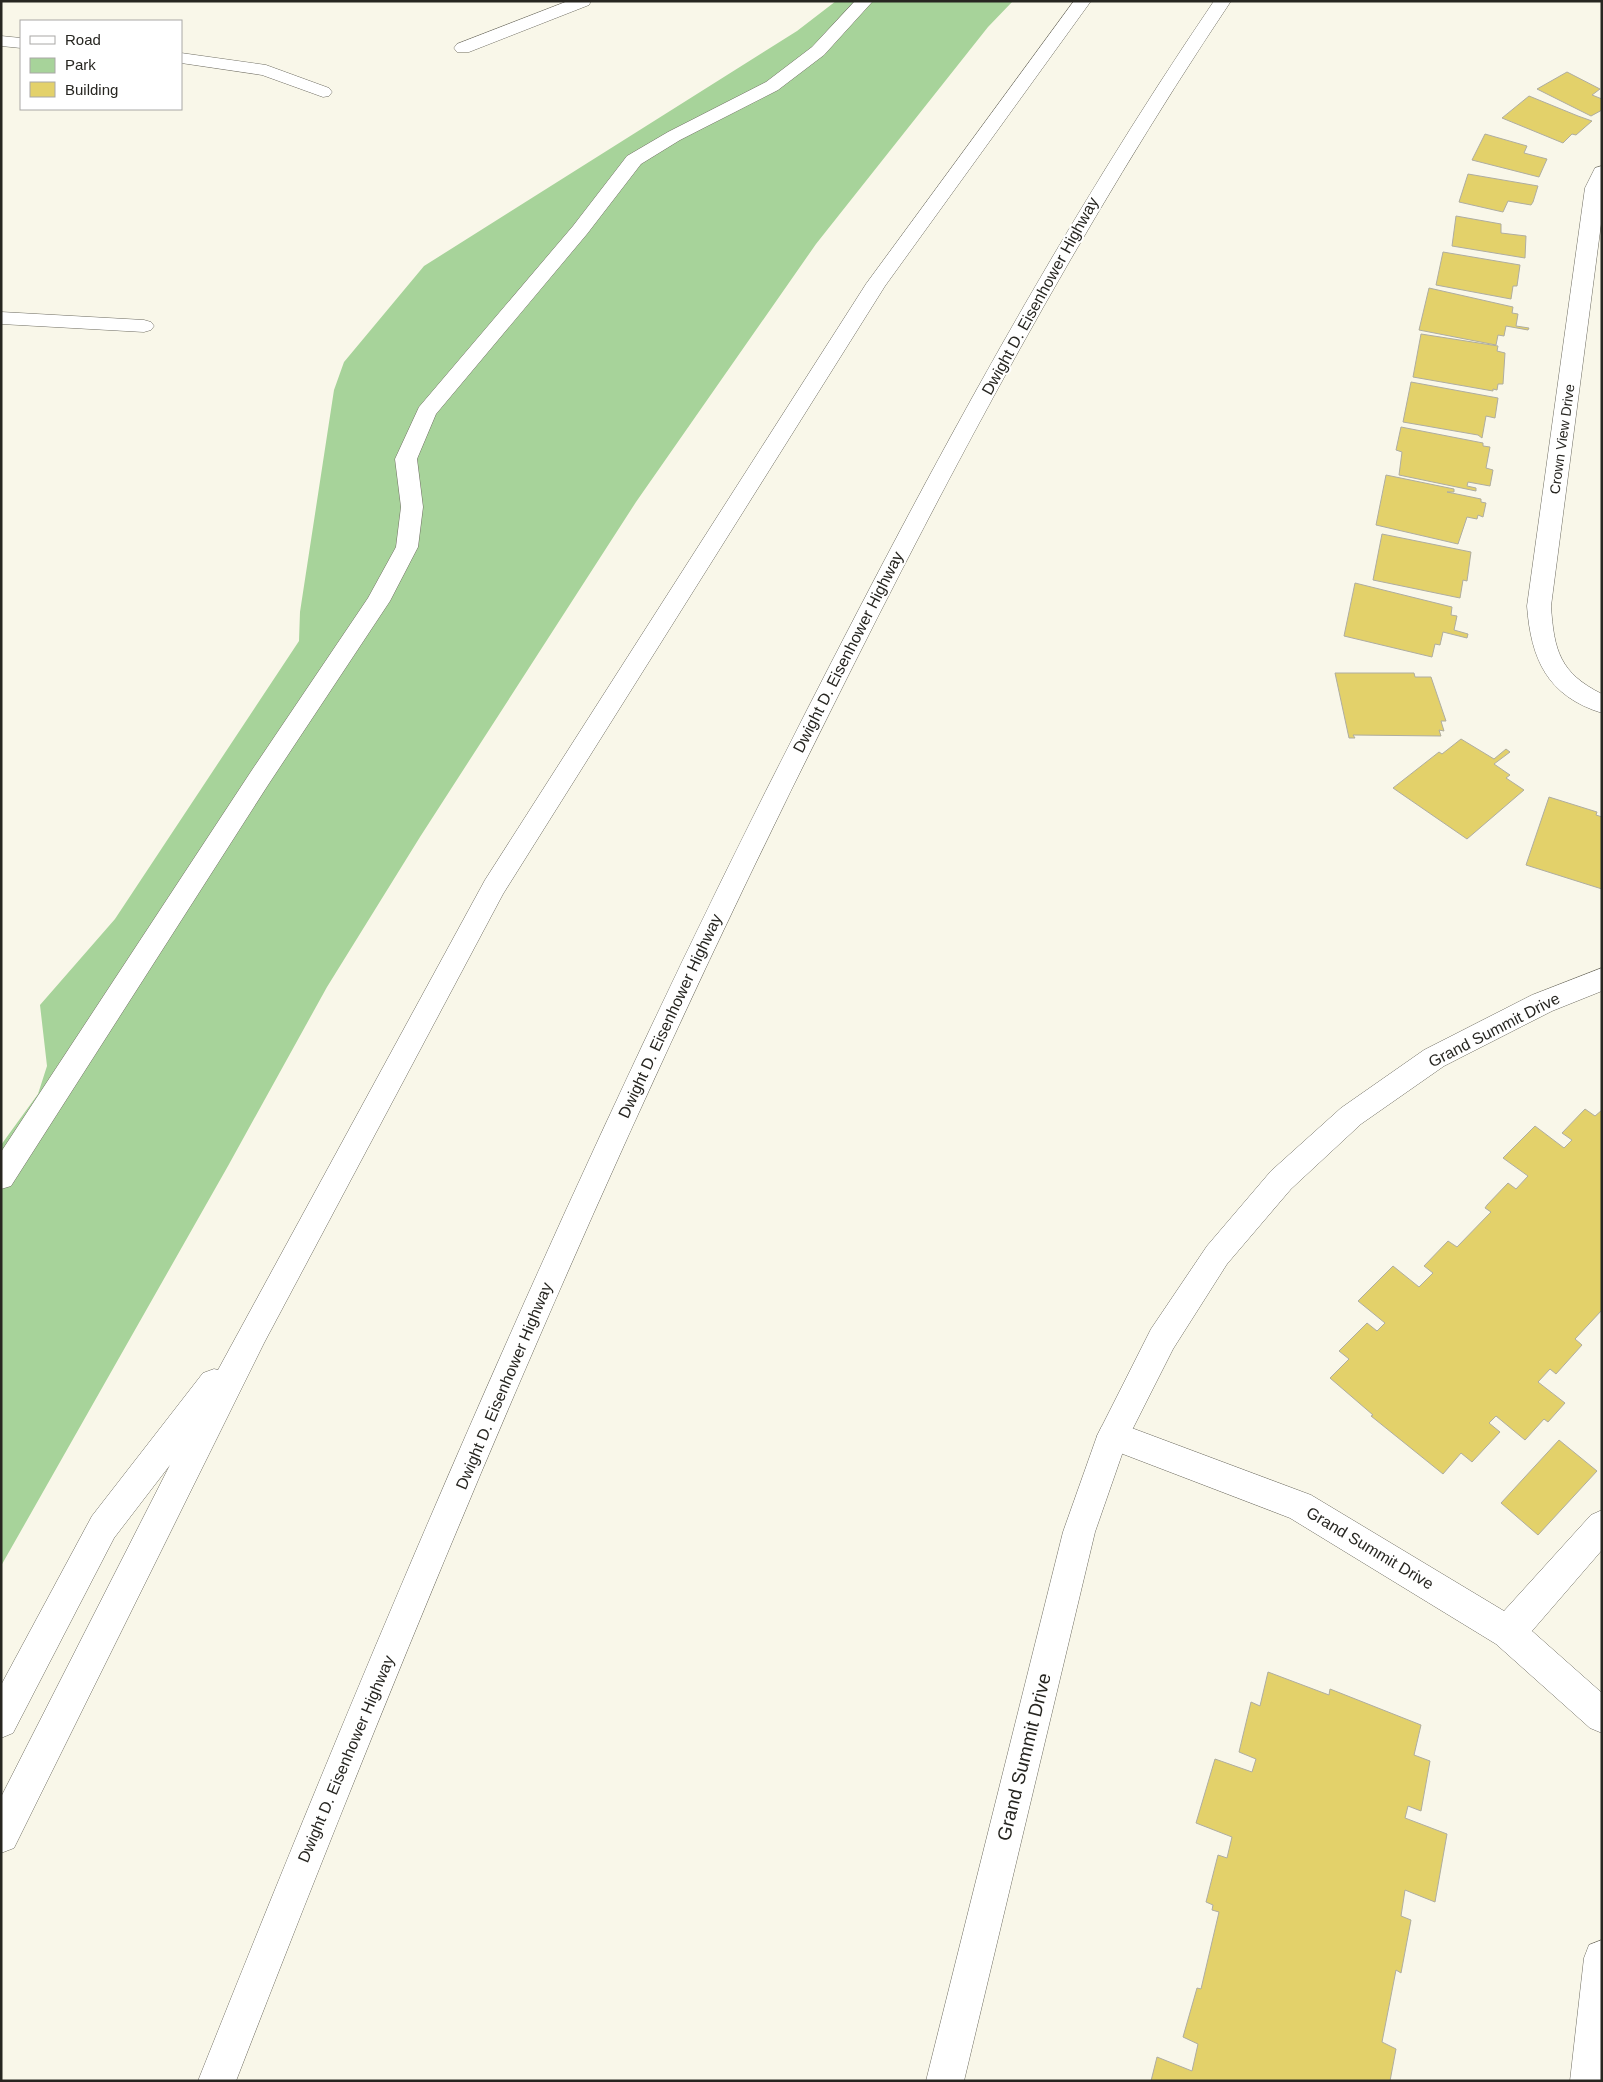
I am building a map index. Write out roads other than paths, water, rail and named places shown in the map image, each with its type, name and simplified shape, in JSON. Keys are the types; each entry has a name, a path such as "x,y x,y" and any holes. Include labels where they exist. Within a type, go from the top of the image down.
{"main road":[{"path":"463,48 531,24 583,1"},
{"path":"1,1177 259,779 378,601 407,548 412,507 406,459 426,412 568,244 634,160 674,136 772,86 818,51 865,1"},
{"path":"1,1835 253,1333 494,887 876,284 1084,1"},
{"name":"Dwight D. Eisenhower Highway","path":"217,2081 288,1899 501,1389 653,1048 798,748 920,511 1022,324 1109,174 1223,1"},
{"path":"1,41 20,43"},
{"path":"182,58 266,70 323,92"},
{"name":"Crown View Drive","path":"1602,172 1594,188 1596,225 1539,606 1540,631 1545,656 1559,675 1580,694 1602,704"},
{"path":"1,318 144,326"},
{"name":"Grand Summit Drive","path":"945,2081 1079,1532 1113,1436 1162,1339 1218,1255 1281,1180 1351,1116 1434,1058 1542,1004 1602,979"},
{"path":"1,1720 103,1527 253,1333"},
{"name":"Grand Summit Drive","path":"1113,1436 1300,1506 1508,1632 1602,1716"},
{"path":"1508,1632 1602,1526"},
{"path":"1589,2081 1602,1958"}]}
